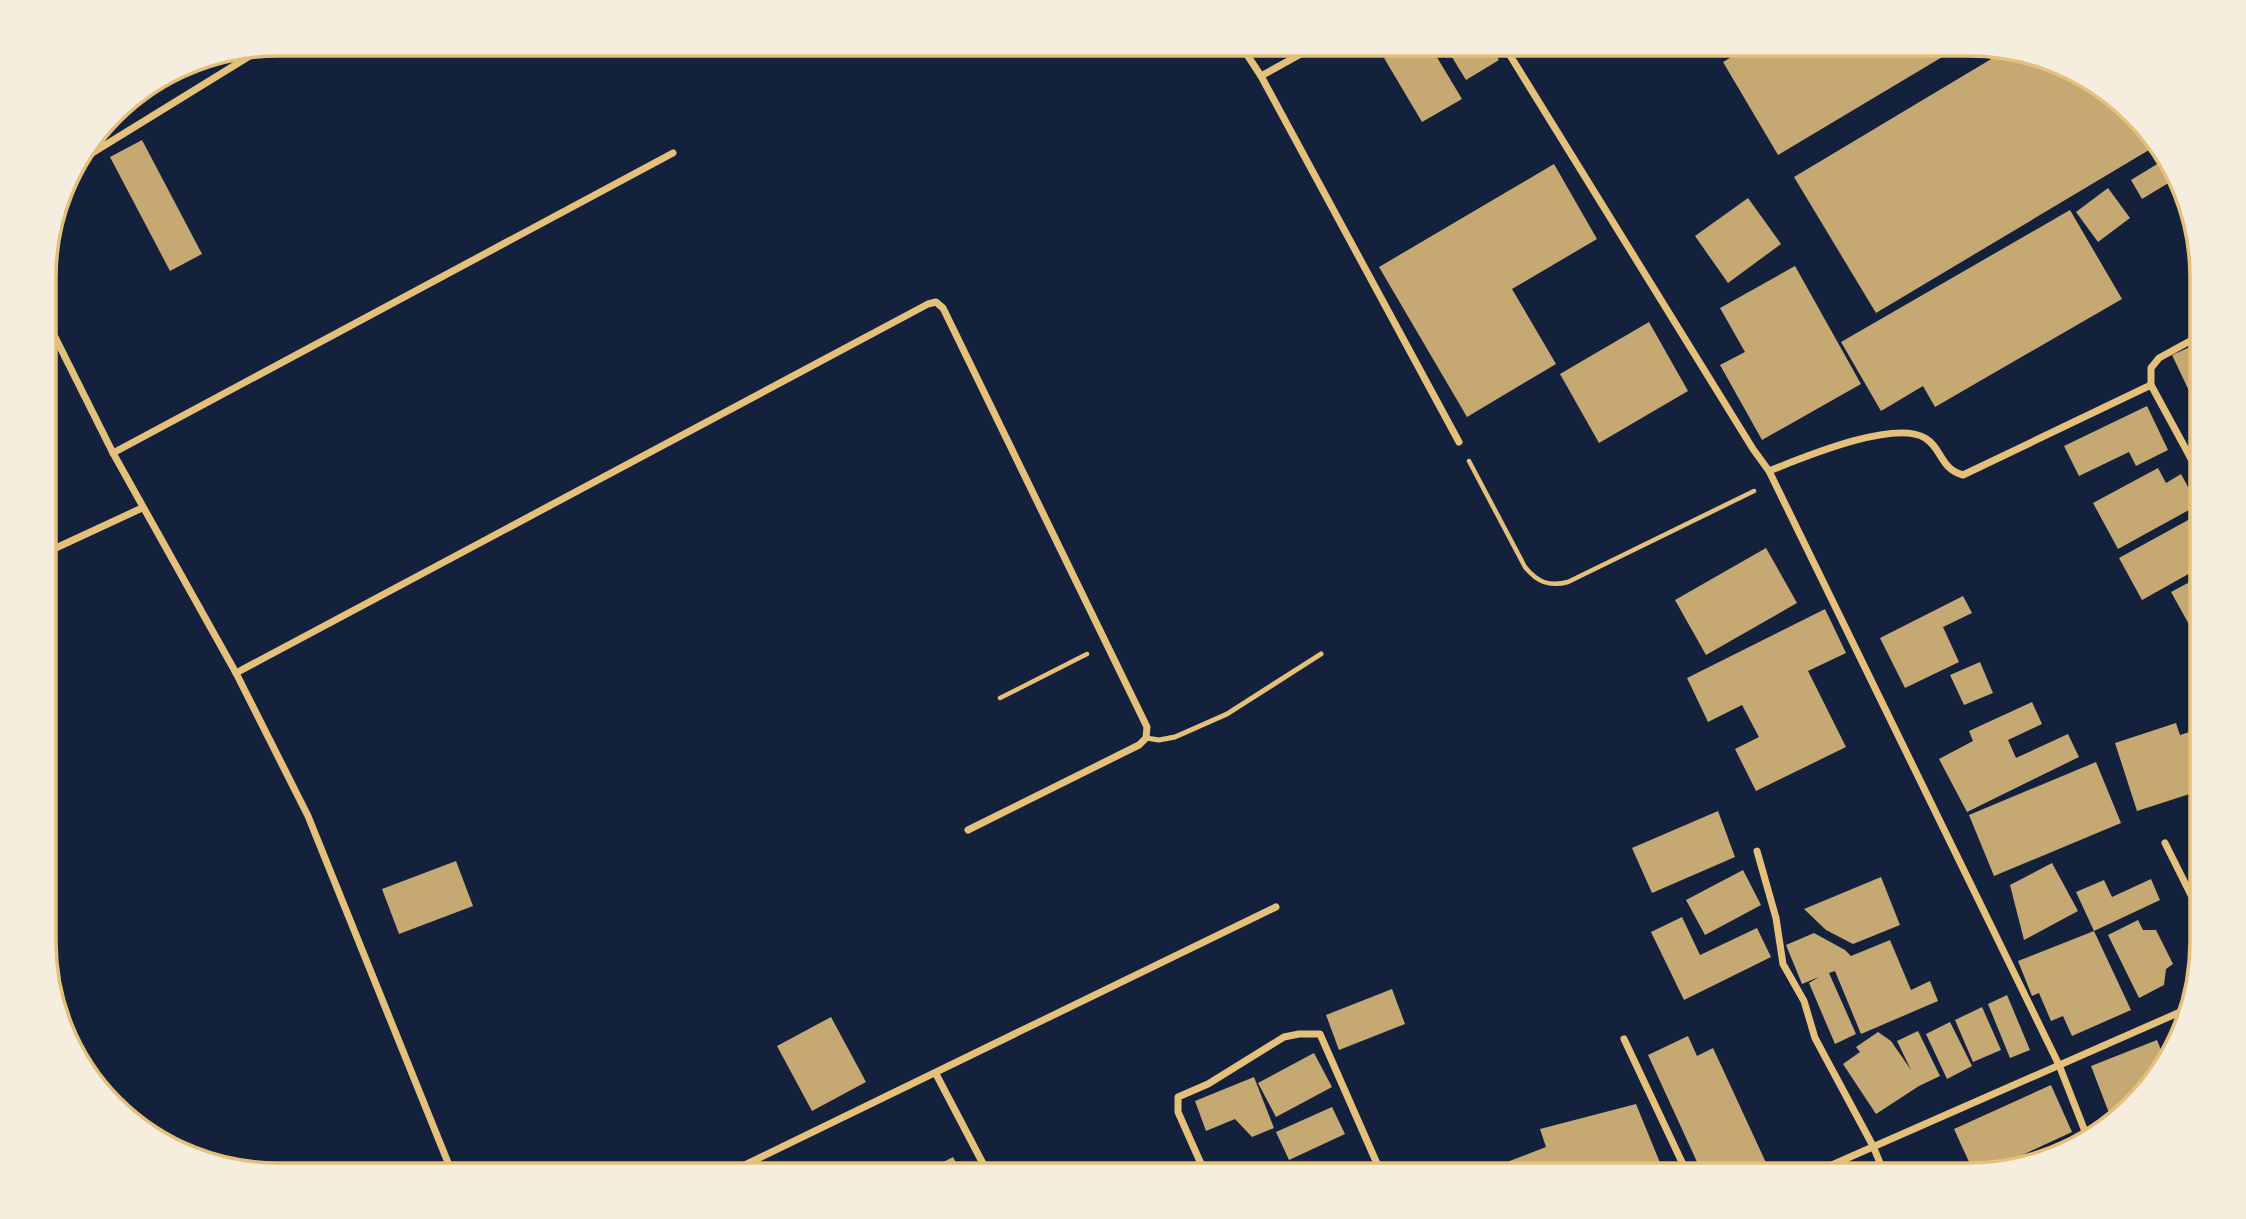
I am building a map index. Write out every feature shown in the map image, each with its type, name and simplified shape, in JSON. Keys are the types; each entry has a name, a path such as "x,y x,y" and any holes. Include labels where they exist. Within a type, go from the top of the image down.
{"street":[{"path":"1248,56 1459,442"},
{"path":"1261,76 1297,56"},
{"path":"1510,56 1769,471 2059,1065 2085,1130"},
{"path":"95,151 246,58"},
{"path":"113,453 673,153"},
{"path":"236,673 916,310 936,302 943,308 1147,727 1146,738 1139,745 968,831"},
{"path":"56,339 142,508 236,673 308,816 448,1163"},
{"path":"2190,341 2159,358 2151,368 2151,385 2190,457"},
{"path":"1769,471 1866,437 1892,433 1914,434 1928,439 1952,472 1963,475 2151,385"},
{"path":"56,548 142,508"},
{"path":"2165,842 2190,893"},
{"path":"1757,851 1776,918 1783,964 1804,1001 1815,1038 1880,1163"},
{"path":"749,1163 1276,907"},
{"path":"1835,1163 2178,1012"},
{"path":"1201,1163 1178,1112 1178,1097 1208,1084 1284,1037 1298,1034 1320,1034 1377,1163"},
{"path":"1624,1039 1682,1163"},
{"path":"936,1074 983,1163"}],"lane":[{"path":"1146,738 1159,740 1175,737 1227,714 1321,654"}],"path":[{"path":"1459,442 1525,567 1533,577 1556,585 1568,582 1773,482"},
{"path":"1000,698 1106,645"}],"building":[{"path":"1436,56 1462,99 1422,122 1384,58"},
{"path":"1451,56 1496,56 1499,60 1466,80"},
{"path":"1733,56 1944,56 1778,155 1723,62"},
{"path":"1994,57 2040,68 2092,93 2125,121 2149,150 1876,313 1794,177"},
{"path":"142,140 202,254 170,271 110,157"},
{"path":"1554,164 1597,239 1512,289 1556,364 1467,417 1379,267"},
{"path":"2158,164 2168,183 2142,199 2131,180"},
{"path":"2108,188 2130,218 2098,242 2076,212"},
{"path":"1748,198 1781,244 1728,283 1695,236"},
{"path":"2070,210 2122,299 1935,407 1923,386 1881,411 1841,342"},
{"path":"1795,266 1861,384 1762,440 1720,365 1745,352 1720,308"},
{"path":"1649,322 1688,391 1599,443 1560,374"},
{"path":"2190,347 2190,393 2172,355"},
{"path":"2147,406 2168,450 2136,466 2129,452 2079,476 2064,446"},
{"path":"2158,468 2166,483 2181,474 2190,490 2190,509 2118,549 2093,503"},
{"path":"2190,519 2190,573 2142,600 2119,558"},
{"path":"1766,548 1797,603 1706,655 1675,600"},
{"path":"2190,582 2190,626 2171,592"},
{"path":"1963,596 1972,613 1943,627 1959,662 1905,688 1880,638"},
{"path":"1825,609 1846,653 1808,671 1846,747 1756,791 1735,749 1759,737 1742,705 1708,722 1687,678"},
{"path":"1980,662 1993,693 1964,705 1950,675"},
{"path":"2032,702 2042,724 2008,740 2016,758 2068,734 2079,757 1967,812 1939,759 1973,741 1969,731"},
{"path":"2176,723 2180,735 2190,732 2190,794 2137,811 2115,743"},
{"path":"2096,762 2121,823 1994,876 1969,815"},
{"path":"1718,811 1735,857 1652,893 1632,848"},
{"path":"456,861 473,906 399,934 382,889"},
{"path":"2052,863 2078,911 2024,940 2010,885"},
{"path":"1743,870 1761,905 1705,935 1686,900"},
{"path":"1881,877 1900,925 1853,944 1826,930 1804,909"},
{"path":"2151,879 2160,900 2094,931 2076,892 2104,880 2112,897"},
{"path":"1682,917 1700,955 1757,928 1771,957 1684,1000 1651,932"},
{"path":"2138,920 2143,930 2156,930 2173,964 2166,969 2164,985 2139,998 2108,935"},
{"path":"2094,931 2131,1010 2072,1036 2063,1016 2051,1021 2039,993 2032,996 2018,961"},
{"path":"1814,933 1851,956 1890,940 1911,990 1930,981 1938,1001 1861,1034 1835,971 1829,973 1856,1034 1835,1044 1809,983 1819,977 1802,984 1786,945"},
{"path":"1392,989 1405,1024 1339,1050 1326,1015"},
{"path":"2007,995 2030,1050 2010,1058 1988,1004"},
{"path":"1982,1007 2001,1050 1973,1062 1955,1020"},
{"path":"831,1017 866,1082 812,1111 777,1046"},
{"path":"1950,1022 1972,1066 1947,1079 1926,1034"},
{"path":"1918,1031 1940,1076 1919,1086 1876,1114 1843,1064 1860,1052 1856,1047 1878,1032 1891,1041 1911,1070 1897,1041"},
{"path":"1688,1036 1697,1056 1713,1048 1766,1163 1698,1163 1648,1055"},
{"path":"2157,1040 2161,1050 2135,1088 2109,1113 2091,1066"},
{"path":"1314,1053 1332,1087 1276,1117 1258,1083"},
{"path":"1254,1077 1274,1128 1252,1137 1235,1119 1206,1131 1195,1101"},
{"path":"2051,1085 2072,1132 2016,1158 1970,1163 1954,1129"},
{"path":"1636,1104 1660,1163 1507,1163 1546,1147 1540,1129"},
{"path":"1332,1107 1345,1134 1289,1160 1276,1132"},
{"path":"953,1157 956,1163 941,1163"}]}
